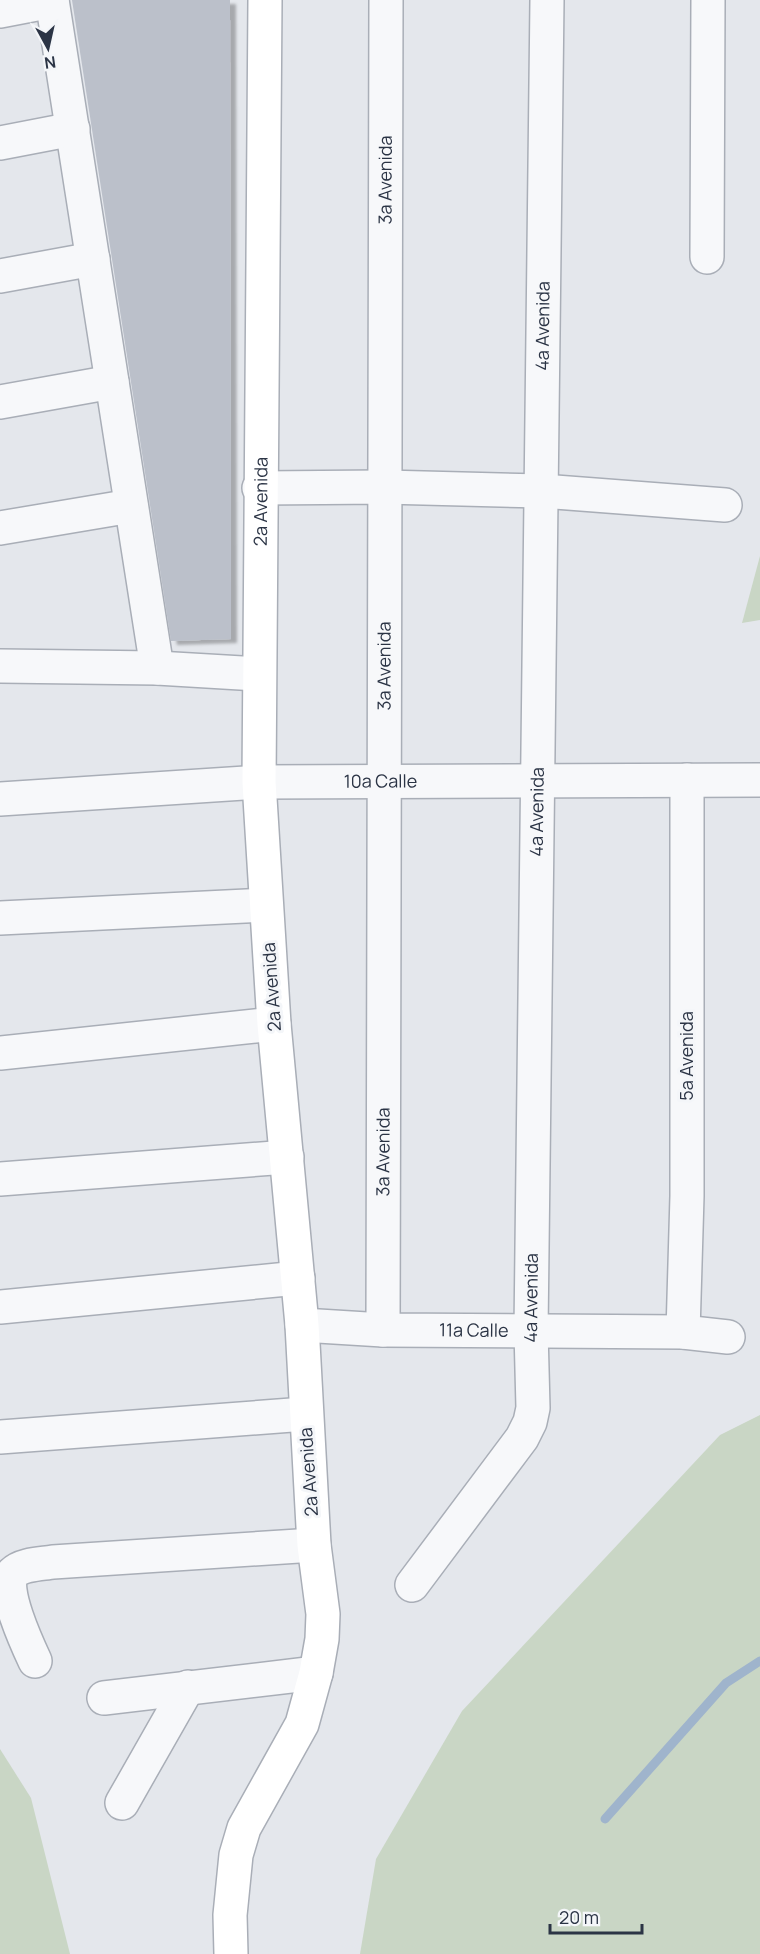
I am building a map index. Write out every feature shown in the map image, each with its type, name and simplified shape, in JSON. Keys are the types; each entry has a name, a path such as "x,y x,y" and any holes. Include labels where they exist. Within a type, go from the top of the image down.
{"main road":[{"name":"2a Avenida","path":"231,1954 236,1855 244,1828 302,1724 316,1673 322,1639 323,1614 314,1545 305,1414 302,1325 274,1024 259,782 258,674 265,0"}],"street":[{"path":"0,10 52,0 157,668"},
{"name":"3a Avenida","path":"383,1330 386,0"},
{"name":"4a Avenida","path":"412,1585 522,1438 530,1422 532,1408 531,1331 547,0"},
{"path":"707,257 708,0"},
{"path":"0,143 73,129"},
{"path":"0,276 93,259"},
{"path":"0,402 112,382"},
{"path":"260,488 385,487 542,491 725,505"},
{"path":"0,528 132,506"},
{"path":"0,666 157,668 258,674"},
{"name":"5a Avenida","path":"683,1332 687,1196 687,780"},
{"name":"10a Calle","path":"0,799 259,782 760,780"},
{"path":"0,918 266,905"},
{"path":"0,1053 274,1024"},
{"path":"0,1179 287,1157"},
{"path":"0,1307 298,1278"},
{"name":"11a Calle","path":"302,1325 383,1330 683,1332 728,1337"},
{"path":"0,1437 305,1414"},
{"path":"35,1661 14,1612 10,1579 13,1573 22,1568 53,1562 314,1545"},
{"path":"104,1698 316,1673"},
{"path":"122,1803 188,1687"}],"green space":[{"path":"760,556 760,620 742,623"},
{"path":"760,1415 760,1954 360,1954 376,1859 462,1711 720,1435"},
{"path":"0,1749 31,1798 70,1954 0,1954"}],"building":[{"path":"72,0 230,0 231,639 171,641"}],"waterway":[{"path":"605,1819 726,1683 760,1661"}]}
